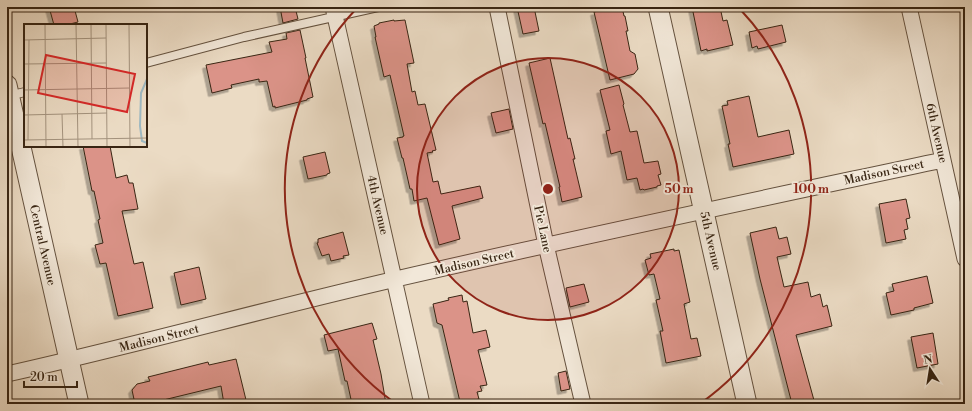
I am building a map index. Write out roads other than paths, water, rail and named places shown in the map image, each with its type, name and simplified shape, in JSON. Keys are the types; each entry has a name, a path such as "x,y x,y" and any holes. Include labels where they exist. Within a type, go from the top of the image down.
{"street":[{"name":"Pie Lane","path":"497,7 546,246 583,404"},
{"name":"5th Avenue","path":"658,7 748,404"},
{"name":"6th Avenue","path":"909,7 965,260"},
{"name":"4th Avenue","path":"334,12 422,404"},
{"name":"Central Avenue","path":"12,92 79,404"},
{"name":"Madison Street","path":"7,374 394,280 704,211 943,160"}],"lane":[{"path":"147,63 334,12 378,7"}]}
